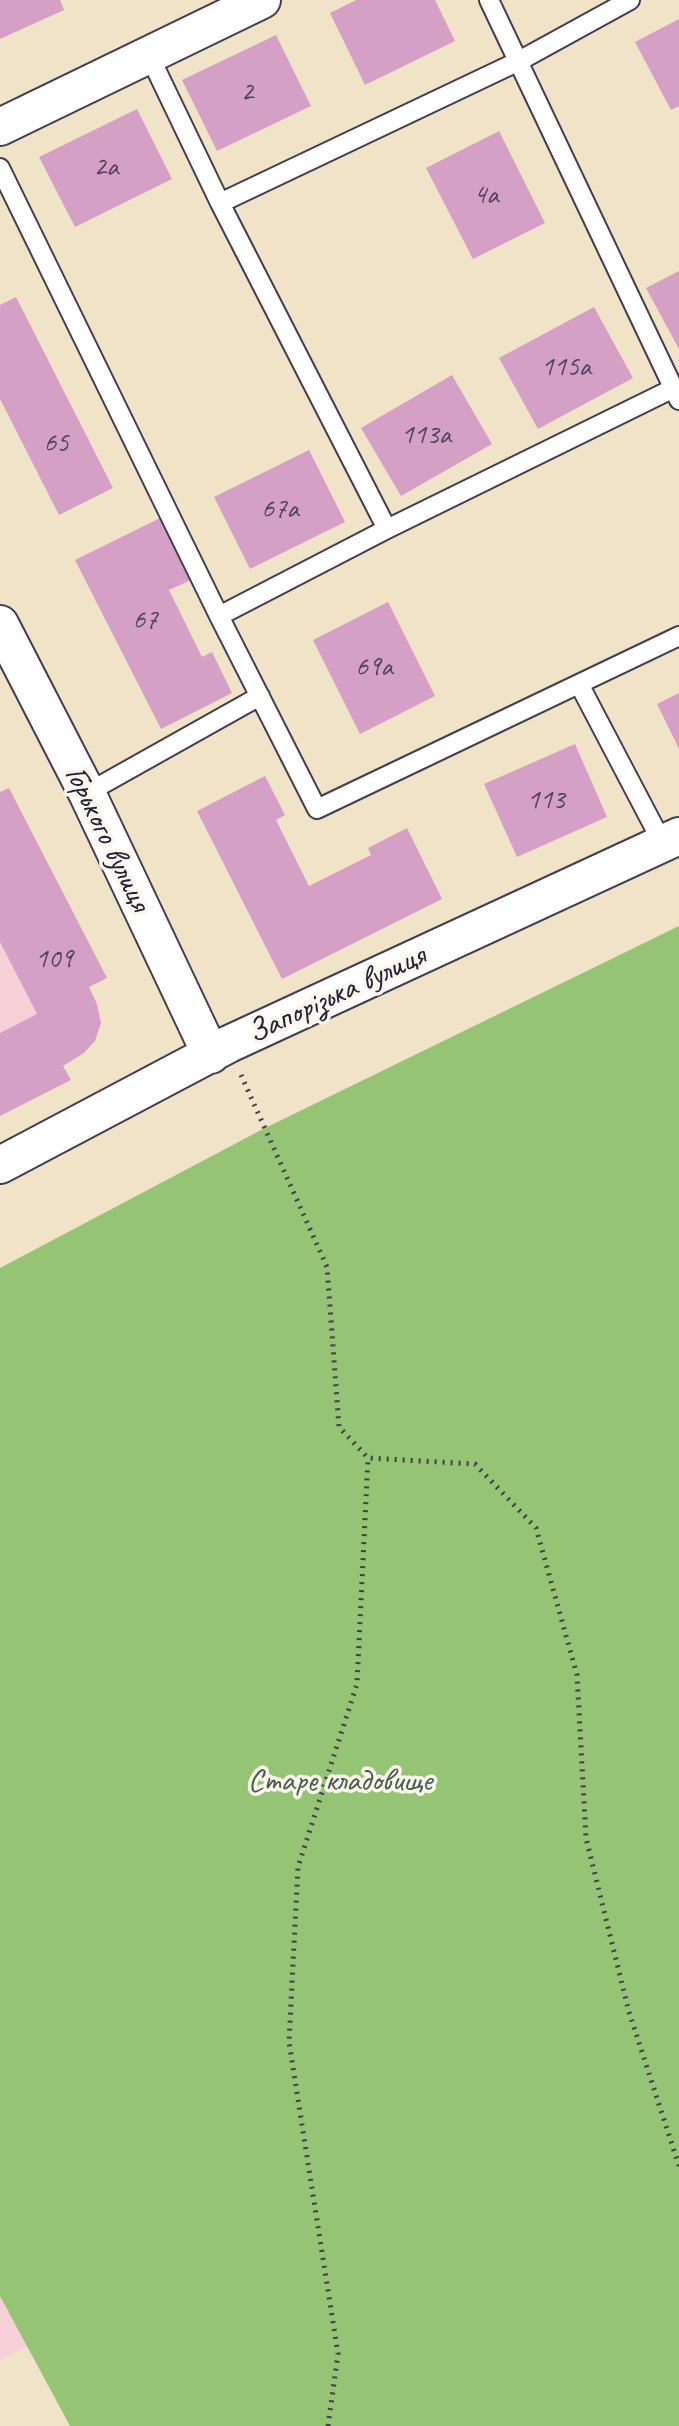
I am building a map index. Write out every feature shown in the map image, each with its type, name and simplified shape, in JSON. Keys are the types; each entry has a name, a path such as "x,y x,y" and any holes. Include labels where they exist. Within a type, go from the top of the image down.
{"street":[{"path":"0,127 262,0"},
{"name":"Горького вулиця","path":"0,624 220,1050"},
{"name":"Запорізька вулиця","path":"0,1165 220,1050 671,840"}],"lane":[{"path":"219,616 387,529 676,394 489,0"},
{"path":"220,203 519,61 630,0"},
{"path":"149,55 220,203 387,529"},
{"path":"0,168 317,809 679,636"},
{"path":"579,684 671,840"},
{"path":"87,793 260,696"}],"path":[{"path":"220,1050 263,1129 327,1267 339,1427 368,1458 475,1464 536,1528 577,1675 586,1838 629,2012 679,2166"},
{"path":"328,2426 338,2354 289,2042 298,1867 357,1684 368,1458"}],"shaded area":[{"path":"0,942 37,1014 0,1033"},
{"path":"0,2296 28,2346 0,2360"}],"green space":[{"name":"Старе кладовище","path":"679,926 679,2426 70,2426 0,2296 0,1268 263,1129"}],"building":[{"path":"0,0 60,0 64,10 0,39"},
{"path":"356,0 435,0 455,41 365,85 330,13"},
{"path":"679,19 679,106 671,110 635,42"},
{"path":"276,35 311,106 217,151 182,80"},
{"path":"137,109 172,179 75,227 39,157"},
{"path":"499,131 545,223 473,259 426,168"},
{"path":"679,271 679,349 646,288"},
{"path":"16,297 113,488 59,515 0,399 0,305"},
{"path":"594,307 633,378 538,429 499,358"},
{"path":"452,375 492,444 401,496 361,428"},
{"path":"309,450 345,522 250,569 214,497"},
{"path":"160,518 191,580 169,590 202,657 212,652 232,693 161,729 75,560"},
{"path":"388,602 435,696 360,734 313,640"},
{"path":"679,693 679,749 657,704"},
{"path":"575,744 607,817 517,857 484,784"},
{"path":"265,776 285,815 276,820 309,886 371,855 368,848 407,828 442,899 282,979 197,811"},
{"path":"9,788 107,978 89,987 101,1023 95,1041 84,1053 63,1066 71,1080 0,1116 0,1033 37,1014 0,942 0,792"}]}
